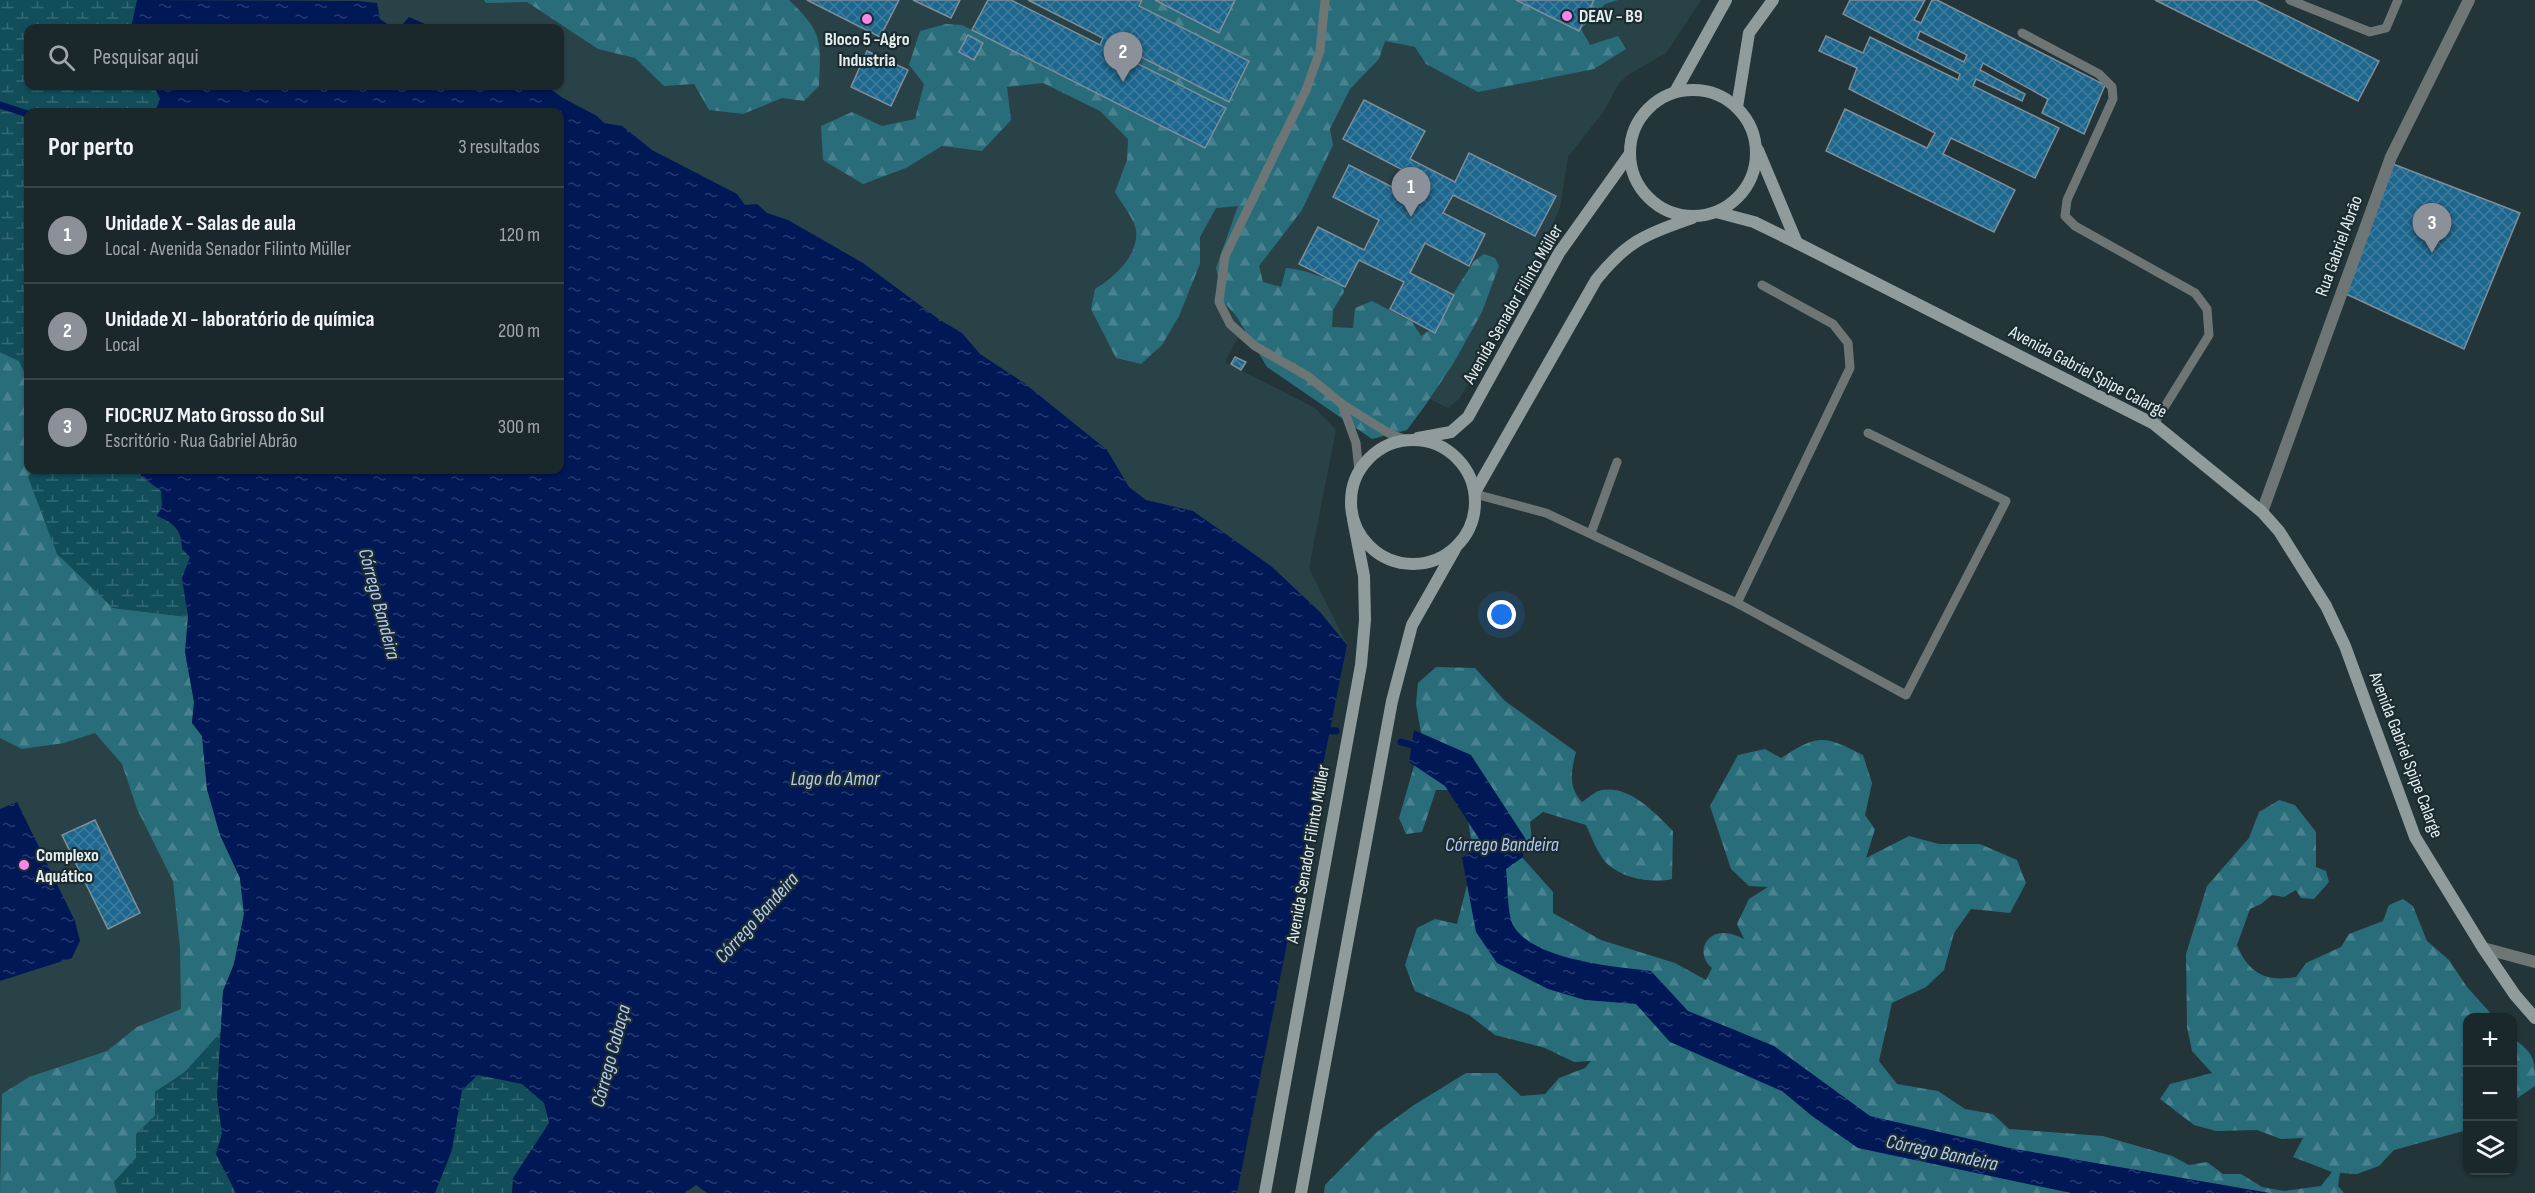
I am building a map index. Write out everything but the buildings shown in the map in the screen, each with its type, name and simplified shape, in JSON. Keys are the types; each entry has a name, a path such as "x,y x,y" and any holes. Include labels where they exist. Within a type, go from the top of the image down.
{"main road":[{"path":"1675,92 1726,0"},
{"path":"1737,107 1749,33 1773,0"},
{"path":"1696,216 1676,214 1658,206 1650,199 1633,175 1629,155 1632,134 1642,116 1656,101 1675,92 1697,90 1719,95 1737,107 1750,125 1756,145 1797,243"},
{"path":"1475,493 1596,280 1617,253 1637,241 1696,216 1716,212 1734,201 1747,185 1755,166 1756,145"},
{"name":"Avenida Senador Filinto Müller","path":"1407,440 1451,432 1468,417 1559,253 1629,155"},
{"name":"Avenida Gabriel Spipe Calarge","path":"1716,212 1754,222 2154,424 2262,512 2279,531 2326,606 2345,645 2415,837 2483,948 2535,1018"},
{"path":"1301,1193 1392,701 1412,625 1455,549 1468,532 1474,513 1475,493 1469,474 1458,459 1443,448 1426,441 1407,440 1383,447 1369,457 1359,471 1353,486 1351,503 1353,519 1362,538 1377,553 1396,562 1416,564 1437,560 1455,549"},
{"name":"Avenida Senador Filinto Müller","path":"1265,1193 1361,665 1365,620 1364,576 1353,519"}],"street":[{"name":"Rua Gabriel Abrão","path":"2262,512 2391,157 2469,0"},
{"path":"2483,948 2535,962"}],"lane":[{"path":"1325,0 1316,61 1306,90 1226,256 1219,302 1230,324 1255,346 1309,377 1342,404 1390,434 1407,440"},
{"path":"2290,0 2370,33 2386,28 2398,0"},
{"path":"2022,33 2099,74 2112,87 2113,99 2067,200 2065,216 2074,226 2195,293 2207,309 2209,335 2154,424"},
{"path":"1737,603 1850,369 1848,343 1833,324 1762,285"},
{"path":"1342,404 1356,443 1359,471"},
{"path":"1475,493 1535,509 1591,532 1737,603 1906,694 2006,501 1869,433"},
{"path":"1591,532 1617,462"}],"shaded area":[{"name":"Lago do Amor","path":"0,0 1701,0 1666,53 1628,75 1619,83 1604,111 1568,157 1560,208 1539,254 1519,295 1459,399 1448,408 1252,312 1225,362 1315,408 1336,430 1309,568 1347,645 1237,1193 0,1193"}],"green space":[{"path":"0,0 137,0 132,24 24,24 24,90 156,90 160,99 157,108 24,108 24,372 19,361 0,352"},
{"path":"484,0 789,0 808,21 818,38 819,86 804,101 782,98 743,114 709,110 694,84 664,86 635,58 598,49 564,26 564,24 560,24 527,2 486,3"},
{"path":"1142,0 1155,0 1219,32 1235,0 1618,0 1605,4 1581,29 1590,45 1618,36 1626,49 1594,69 1478,92 1426,64 1415,47 1385,41 1379,59 1350,89 1330,129 1333,145 1302,210 1259,266 1263,282 1281,287 1286,268 1301,270 1342,283 1344,292 1333,310 1332,327 1353,328 1355,308 1372,301 1412,322 1421,336 1431,329 1474,261 1484,254 1495,258 1499,266 1482,312 1453,364 1407,430 1372,439 1267,367 1237,317 1223,301 1216,268 1238,206 1216,208 1200,237 1200,264 1179,316 1162,345 1141,364 1116,358 1091,309 1095,289 1118,272 1130,256 1136,239 1133,221 1115,192 1127,160 1128,139 1100,111 1043,83 1007,87 1011,120 982,151 942,146 906,168 863,184 823,160 821,126 852,112 882,126 915,119 924,84 909,65 920,31 946,24 962,25 1205,148 1226,108 1114,52 1118,45 1229,102 1249,61 1139,6"},
{"path":"0,352 19,361 24,372 24,474 31,474 28,477 113,608 188,617 185,652 194,702 192,723 202,736 207,789 220,835 240,878 244,914 234,964 223,991 221,1032 185,1072 155,1092 155,1116 136,1134 136,1158 114,1182 117,1193 0,1193 2,1094 29,1077 107,1051 137,1027 181,1009 180,948 173,881 137,809 122,764 95,733 64,743 22,749 0,738"},
{"path":"31,474 141,474 161,491 165,508 190,557 182,578 188,617 113,608 57,554 28,477"},
{"path":"1436,667 1475,668 1505,701 1576,752 1572,778 1574,791 1582,802 1599,791 1622,792 1641,802 1673,831 1672,879 1645,880 1617,871 1603,859 1586,825 1543,812 1530,822 1532,841 1520,855 1553,892 1553,913 1601,940 1675,963 1706,980 1712,968 1705,959 1703,950 1707,941 1716,934 1723,933 1744,939 1737,924 1749,899 1768,887 1749,886 1731,869 1710,806 1738,755 1765,749 1781,758 1804,744 1822,740 1840,744 1863,755 1872,783 1865,815 1875,829 1866,858 1909,836 1939,844 1980,844 2017,860 2026,883 2010,913 1971,909 1954,933 1944,970 1926,987 1892,1003 1879,1061 1897,1084 1938,1091 1965,1109 1993,1114 2009,1129 2103,1136 2172,1156 2189,1165 2207,1162 2223,1174 2241,1174 2262,1187 2284,1191 2321,1186 2332,1172 2293,1157 2303,1138 2281,1139 2257,1130 2216,1131 2194,1125 2160,1099 2170,1084 2212,1073 2192,1051 2187,1027 2186,954 2207,886 2249,838 2259,812 2279,800 2295,805 2316,832 2316,867 2326,871 2329,882 2314,899 2301,898 2296,890 2284,897 2272,895 2250,909 2237,945 2242,955 2253,969 2267,977 2296,977 2306,963 2341,947 2349,934 2383,921 2389,905 2403,899 2413,906 2427,941 2449,960 2467,987 2490,1013 2463,1013 2463,1131 2394,1150 2379,1166 2357,1174 2340,1173 2338,1186 2344,1193 1324,1193 1325,1185 1377,1132 1414,1105 1466,1073 1497,1073 1521,1096 1545,1094 1559,1078 1585,1068 1591,1061 1574,1062 1545,1048 1495,1035 1469,1015 1415,991 1405,965 1417,928 1435,919 1457,924 1474,858 1465,802 1449,790 1436,790 1422,832 1406,834 1399,818 1414,766 1425,756 1416,704 1418,683"},
{"path":"221,1032 217,1097 222,1133 216,1154 236,1193 117,1193 114,1182 136,1158 136,1134 155,1116 155,1092 185,1072"},
{"path":"2517,1041 2530,1053 2535,1069 2535,1086 2517,1098"},
{"path":"478,1075 522,1084 544,1103 549,1123 513,1178 512,1193 435,1193 452,1150 462,1089"}],"water":[{"path":"137,0 358,1 377,3 380,19 388,24 132,24"},
{"path":"409,17 425,24 403,24"},
{"name":"Lago do Amor","path":"156,90 552,90 597,116 604,123 622,126 652,150 737,194 745,205 757,204 767,213 788,220 863,263 940,320 962,333 980,354 1024,383 1107,450 1129,487 1146,500 1193,511 1271,566 1320,612 1347,645 1237,1193 707,1193 696,1185 685,1193 512,1193 513,1178 549,1123 544,1103 522,1084 478,1075 462,1090 452,1150 435,1193 236,1193 216,1154 222,1133 217,1097 223,991 234,964 244,914 240,878 220,835 207,789 202,736 192,723 194,702 185,652 188,617 182,578 190,557 182,549 176,528 157,516 162,506 161,491 141,474 564,474 564,108 157,108 160,99"},
{"name":"Córrego Bandeira","path":"1414,730 1471,755 1525,838 1523,857 1506,869 1508,901 1511,920 1519,934 1534,944 1552,953 1573,959 1651,971 1688,1011 1774,1046 1870,1116 2009,1148 2270,1193 2071,1193 1858,1148 1812,1116 1782,1091 1670,1042 1636,1004 1585,1000 1548,989 1497,963 1476,932 1462,858 1481,842 1445,786 1409,762"},
{"name":"Complexo Aquático","path":"17,802 75,921 80,941 72,958 0,981 0,809"}],"waterway":[{"name":"Córrego Bandeira","path":"0,105 24,113"},
{"name":"Córrego Bandeira","path":"1322,730 1336,731"},
{"name":"Córrego Bandeira","path":"1401,742 1419,747"}],"place":[{"name":"DEAV - B9","path":"1567,16"},
{"name":"Bloco 5 -Agro Industria","path":"867,19"},
{"name":"Unidade XI - laboratório de química","path":"1123,82"},
{"name":"Unidade X - Salas de aula","path":"1411,217"},
{"name":"FIOCRUZ Mato Grosso do Sul","path":"2432,253"},
{"name":"Complexo Aquático","path":"24,865"}],"water label":[{"name":"Córrego Cabaça","path":"611,1056"}]}
